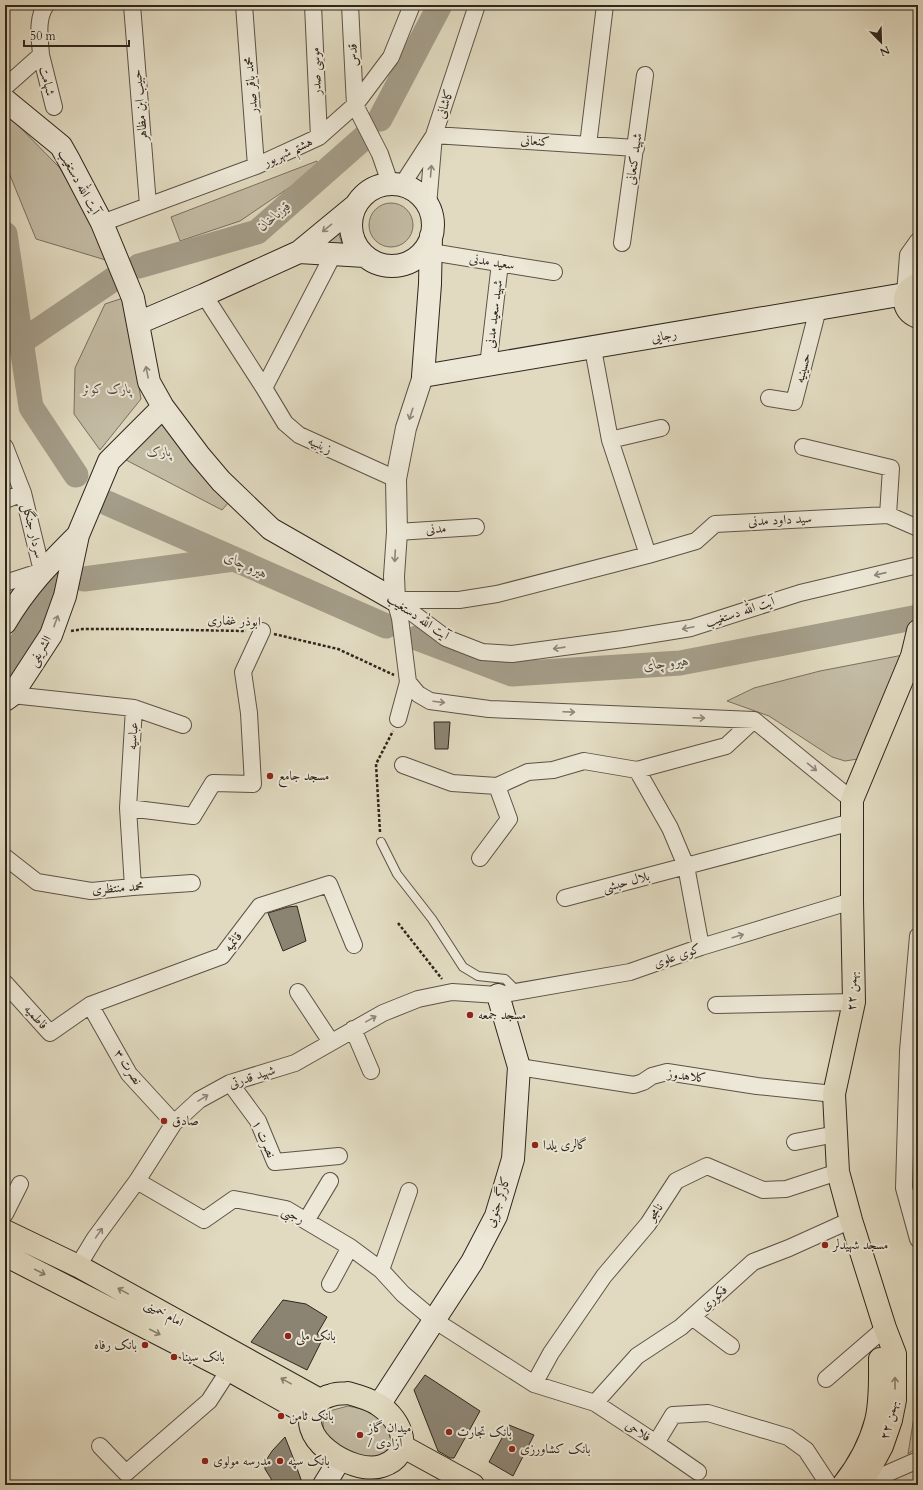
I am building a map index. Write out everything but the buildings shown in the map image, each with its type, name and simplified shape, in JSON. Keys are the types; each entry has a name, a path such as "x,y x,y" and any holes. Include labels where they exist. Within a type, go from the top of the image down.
{"main road":[{"name":"آیت الله دستغیب","path":"5,100 61,146 102,223 133,298 149,382 163,407 199,455 221,481 272,529 397,609"},
{"path":"138,323 299,252 356,205 364,195 375,187 396,184 412,190 421,197 428,206 432,216 433,226 430,284 423,376"},
{"path":"356,205 351,218 351,232 356,245 365,256 375,262 380,264 398,265 409,262 431,244"},
{"path":"299,252 365,256"},
{"path":"398,265 430,284"},
{"path":"912,289 904,300 908,310 918,317"},
{"name":"رجایی","path":"423,376 592,349 818,309 912,289"},
{"path":"5,623 18,601 42,571 78,535 109,461 163,407"},
{"name":"الشریفی","path":"9,698 51,635 65,596 78,535"},
{"name":"۲۲ بهمن","path":"861,1485 882,1446 895,1400 895,1354 885,1328 851,1220 838,1172 834,1094 854,1002 852,800 915,657 918,631"},
{"name":"کارگر جنوبی","path":"379,1405 472,1262 496,1216 513,1159 519,1067 509,994"},
{"name":"امام خمینی","path":"5,1231 78,1266 316,1408"},
{"name":"امام خمینی","path":"5,1255 229,1370 316,1408"},
{"name":"۲۲ بهمن","path":"835,1484 854,1471 867,1445 876,1421 879,1397 880,1358 885,1328"},
{"path":"348,1393 363,1397 379,1405 392,1416 400,1428 403,1441 399,1452 393,1461 381,1466 366,1467 350,1463 340,1458 322,1445 313,1433 310,1420 316,1408 332,1395 348,1393"},
{"path":"399,1452 451,1485"},
{"path":"399,1452 473,1485"},
{"path":"324,1485 340,1458"}],"street":[{"name":"شهامت","path":"46,5 41,15 41,55 54,107"},
{"name":"حبیب ابن مظاهر","path":"132,5 148,206"},
{"name":"محمد باقر صدر","path":"244,5 256,166"},
{"name":"موسی صدر","path":"313,5 318,138"},
{"name":"قدس","path":"350,5 355,105"},
{"name":"هشتم شهریور","path":"102,223 256,166 318,138 355,105 391,57 412,5"},
{"name":"کاشانی","path":"428,206 434,135 477,5"},
{"path":"588,145 606,5"},
{"name":"شهامت","path":"5,87 41,55"},
{"name":"شهید کنعانی","path":"622,243 645,76"},
{"path":"355,105 396,184 434,135"},
{"name":"کنعانی","path":"434,135 636,148"},
{"path":"912,289 908,255 918,241"},
{"name":"سعید مدنی","path":"431,244 500,263 554,272"},
{"path":"264,388 334,253"},
{"name":"شهید سعید مدنی","path":"488,366 500,263"},
{"name":"زینبیه","path":"204,295 285,423 299,435 396,479"},
{"name":"حسینیه","path":"769,398 794,402 818,309"},
{"path":"592,349 610,440 648,556"},
{"path":"398,719 408,682 397,609 394,576 397,532 396,479 406,428 423,376"},
{"path":"610,440 662,428"},
{"name":"سردار جنگل","path":"5,447 23,494 42,571"},
{"path":"803,447 891,468 888,515"},
{"path":"5,500 23,494"},
{"name":"سید داود مدنی","path":"397,609 496,594 648,556 696,541 715,524 888,515 918,528"},
{"name":"مدنی","path":"397,532 476,527"},
{"name":"آیت الله دستغیب","path":"397,609 446,638 482,652 512,654 623,639 690,628 800,593 918,565"},
{"path":"5,583 42,571"},
{"path":"128,808 193,816 213,784 253,784 249,713 243,672 262,631"},
{"path":"408,682 418,694 430,701 489,709 754,720 852,800"},
{"name":"عباسیه","path":"9,698 134,708 128,808 133,887"},
{"path":"134,708 183,725"},
{"path":"403,765 452,784 497,786 528,772 554,770 584,760 637,770 726,746 754,720"},
{"path":"637,770 670,828 686,866 701,947"},
{"path":"480,858 509,819 497,786"},
{"name":"بلال حبشی","path":"565,898 852,822"},
{"name":"محمد منتظری","path":"5,857 37,882 90,891 192,883"},
{"name":"قائمیه","path":"50,1033 90,1006 222,956 260,906 329,884 354,945"},
{"name":"کوی علوی","path":"509,994 630,972 701,947 852,901"},
{"path":"918,936 908,1051 904,1188 918,1239"},
{"name":"فاطمیه","path":"5,983 50,1033"},
{"path":"298,992 331,1042"},
{"name":"شهید قدرتی","path":"78,1266 95,1238 137,1180 174,1123 199,1100 230,1082 295,1063 383,1013 418,999 452,992 509,994"},
{"path":"716,1005 854,1002"},
{"name":"نصرت ۳","path":"90,1006 129,1074 174,1123"},
{"path":"353,1029 371,1071"},
{"name":"کلاهدوز","path":"519,1067 634,1085 643,1082 652,1076 667,1072 757,1086 834,1094"},
{"name":"نصرت ۱","path":"230,1082 258,1121 275,1162 339,1156"},
{"path":"794,1142 836,1134"},
{"name":"نامجو","path":"534,1384 551,1353 604,1276 648,1224 676,1181 707,1166 763,1190 786,1189 838,1172"},
{"name":"رجبی","path":"137,1180 204,1220 234,1198 286,1209 350,1247 381,1270 403,1294 434,1320"},
{"path":"306,1221 330,1181"},
{"path":"5,1214 20,1184"},
{"path":"381,1270 409,1192"},
{"name":"فکوری","path":"594,1403 637,1356 681,1327 753,1262 789,1248 851,1220"},
{"path":"330,1284 350,1247"},
{"path":"692,1317 731,1346"},
{"name":"فلاحی","path":"434,1320 534,1384 594,1403 656,1443 673,1415 708,1413 788,1437 806,1450 835,1484"},
{"path":"826,1379 885,1328"},
{"path":"100,1446 126,1473 209,1401 229,1370"},
{"path":"656,1443 698,1472"},
{"path":"861,1485 918,1460"}],"lane":[{"path":"381,842 397,874 432,920 463,967 478,976 505,978 509,994"}],"path":[{"name":"ابوذر غفاری","path":"51,635 83,629 262,631 338,649 408,682"},
{"path":"381,842 376,764 393,733 398,719"},
{"path":"398,923 452,992"}],"green space":[{"path":"5,112 59,167 119,264 36,239 5,163"},
{"path":"317,161 318,168 240,221 180,241 171,217"},
{"path":"387,203 395,203 400,204 407,209 412,216 412,234 407,241 400,246 387,247 379,244 372,237 369,229 369,221 372,213 379,206"},
{"path":"338,232 342,243 322,246"},
{"name":"پارک کوثر","path":"126,297 127,317 141,399 100,450 74,414 75,368 105,304"},
{"name":"پارک","path":"161,419 229,502 222,510 126,460 128,452"},
{"path":"903,655 858,759 845,761 832,757 769,716 727,701 754,688 820,671"},
{"path":"916,1404 918,1406 918,1447 908,1454"},
{"path":"348,1406 371,1412 384,1422 391,1434 392,1440 388,1451 382,1455 374,1457 355,1454 337,1445 330,1439 325,1432 323,1424 325,1415 333,1410"}],"waterway":[{"name":"قیزباخان","path":"380,119 440,5"},
{"name":"قیزباخان","path":"139,266 257,232 367,135"},
{"name":"هیرو چای","path":"5,234 31,407 76,475"},
{"path":"21,342 124,272"},
{"name":"هیرو چای","path":"107,503 386,626"},
{"path":"84,579 234,559"},
{"path":"5,671 54,585"},
{"name":"هیرو چای","path":"417,638 512,674 680,663 918,617"}],"place":[{"name":"مسجد جامع","path":"270,776"},
{"name":"مسجد جمعه","path":"470,1015"},
{"name":"صادق","path":"164,1121"},
{"name":"گالری یلدا","path":"535,1145"},
{"name":"مسجد شهیدلر","path":"825,1245"},
{"name":"بانک ملی","path":"288,1336"},
{"name":"بانک رفاه","path":"145,1345"},
{"name":"بانک سینا","path":"174,1357"},
{"name":"بانک ثامن","path":"281,1416"},
{"name":"بانک تجارت","path":"449,1432"},
{"name":"میدان گاز / آزادی","path":"360,1435"},
{"name":"بانک کشاورزی","path":"512,1449"},
{"name":"مدرسه مولوی","path":"205,1461"},
{"name":"بانک سپه","path":"280,1461"}]}
